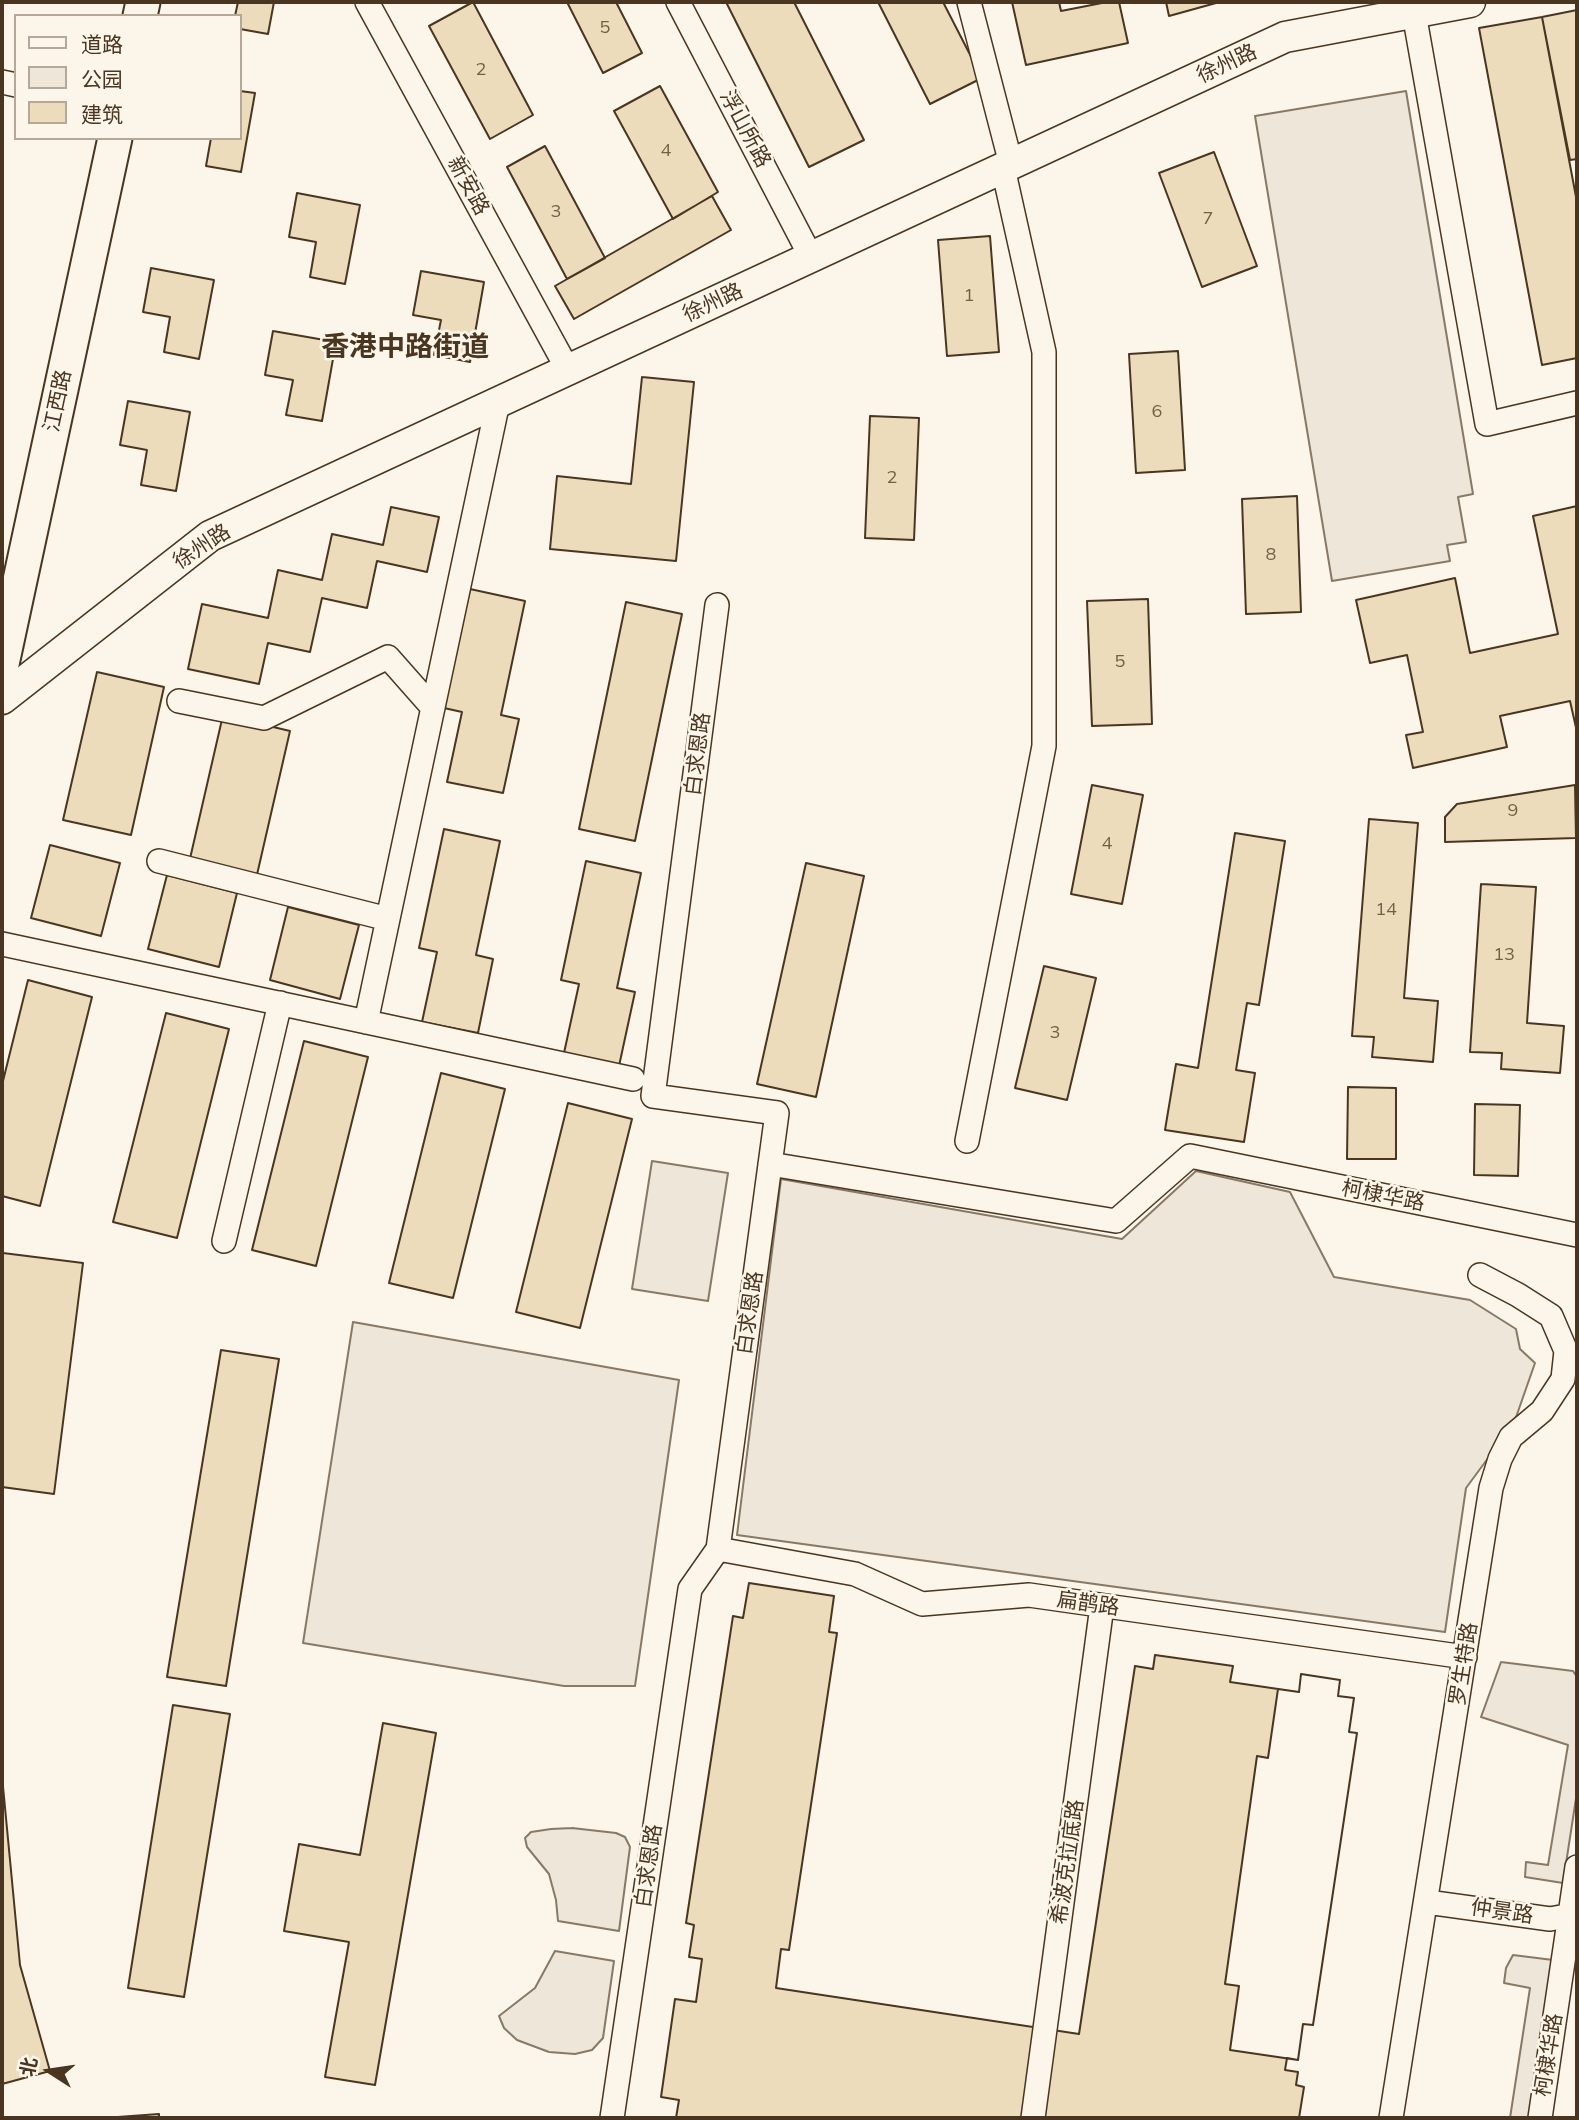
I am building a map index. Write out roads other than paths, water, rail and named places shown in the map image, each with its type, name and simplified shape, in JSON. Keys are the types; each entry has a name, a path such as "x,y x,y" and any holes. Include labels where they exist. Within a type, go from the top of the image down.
{"main road":[{"name":"江西路","path":"2,664 115,140"}],"street":[{"name":"新安路","path":"367,2 568,370"},
{"name":"浮山所路","path":"678,2 811,257"},
{"path":"967,1141 1044,746 1044,352 1007,166 969,2"},
{"name":"徐州路","path":"2,699 210,536 1285,37 1413,7 1470,2"},
{"path":"1413,7 1487,424 1577,403"},
{"path":"366,1022 498,402"},
{"name":"白求恩路","path":"612,2118 690,1589 718,1549 777,1113 653,1096 717,605"},
{"path":"179,701 264,718 388,656 433,708"},
{"path":"159,861 388,919"},
{"path":"2,944 633,1079"},
{"path":"223,1241 280,1003"},
{"name":"柯棣华路","path":"771,1164 1116,1221 1190,1156 1577,1235"},
{"name":"罗生特路","path":"1391,2118 1491,1488 1500,1459 1511,1437 1542,1411 1563,1379 1566,1351 1551,1317 1518,1295 1480,1275"},
{"name":"扁鹊路","path":"718,1549 855,1574 922,1604 1029,1595 1465,1657"},
{"name":"希波克拉底路","path":"1033,2118 1102,1606"},
{"name":"柯棣华路","path":"1540,2118 1574,1915 1577,1867"},
{"name":"仲景路","path":"1427,1902 1550,1919 1574,1915"}],"district":[{"name":"香港中路街道","path":"405,348"}]}
